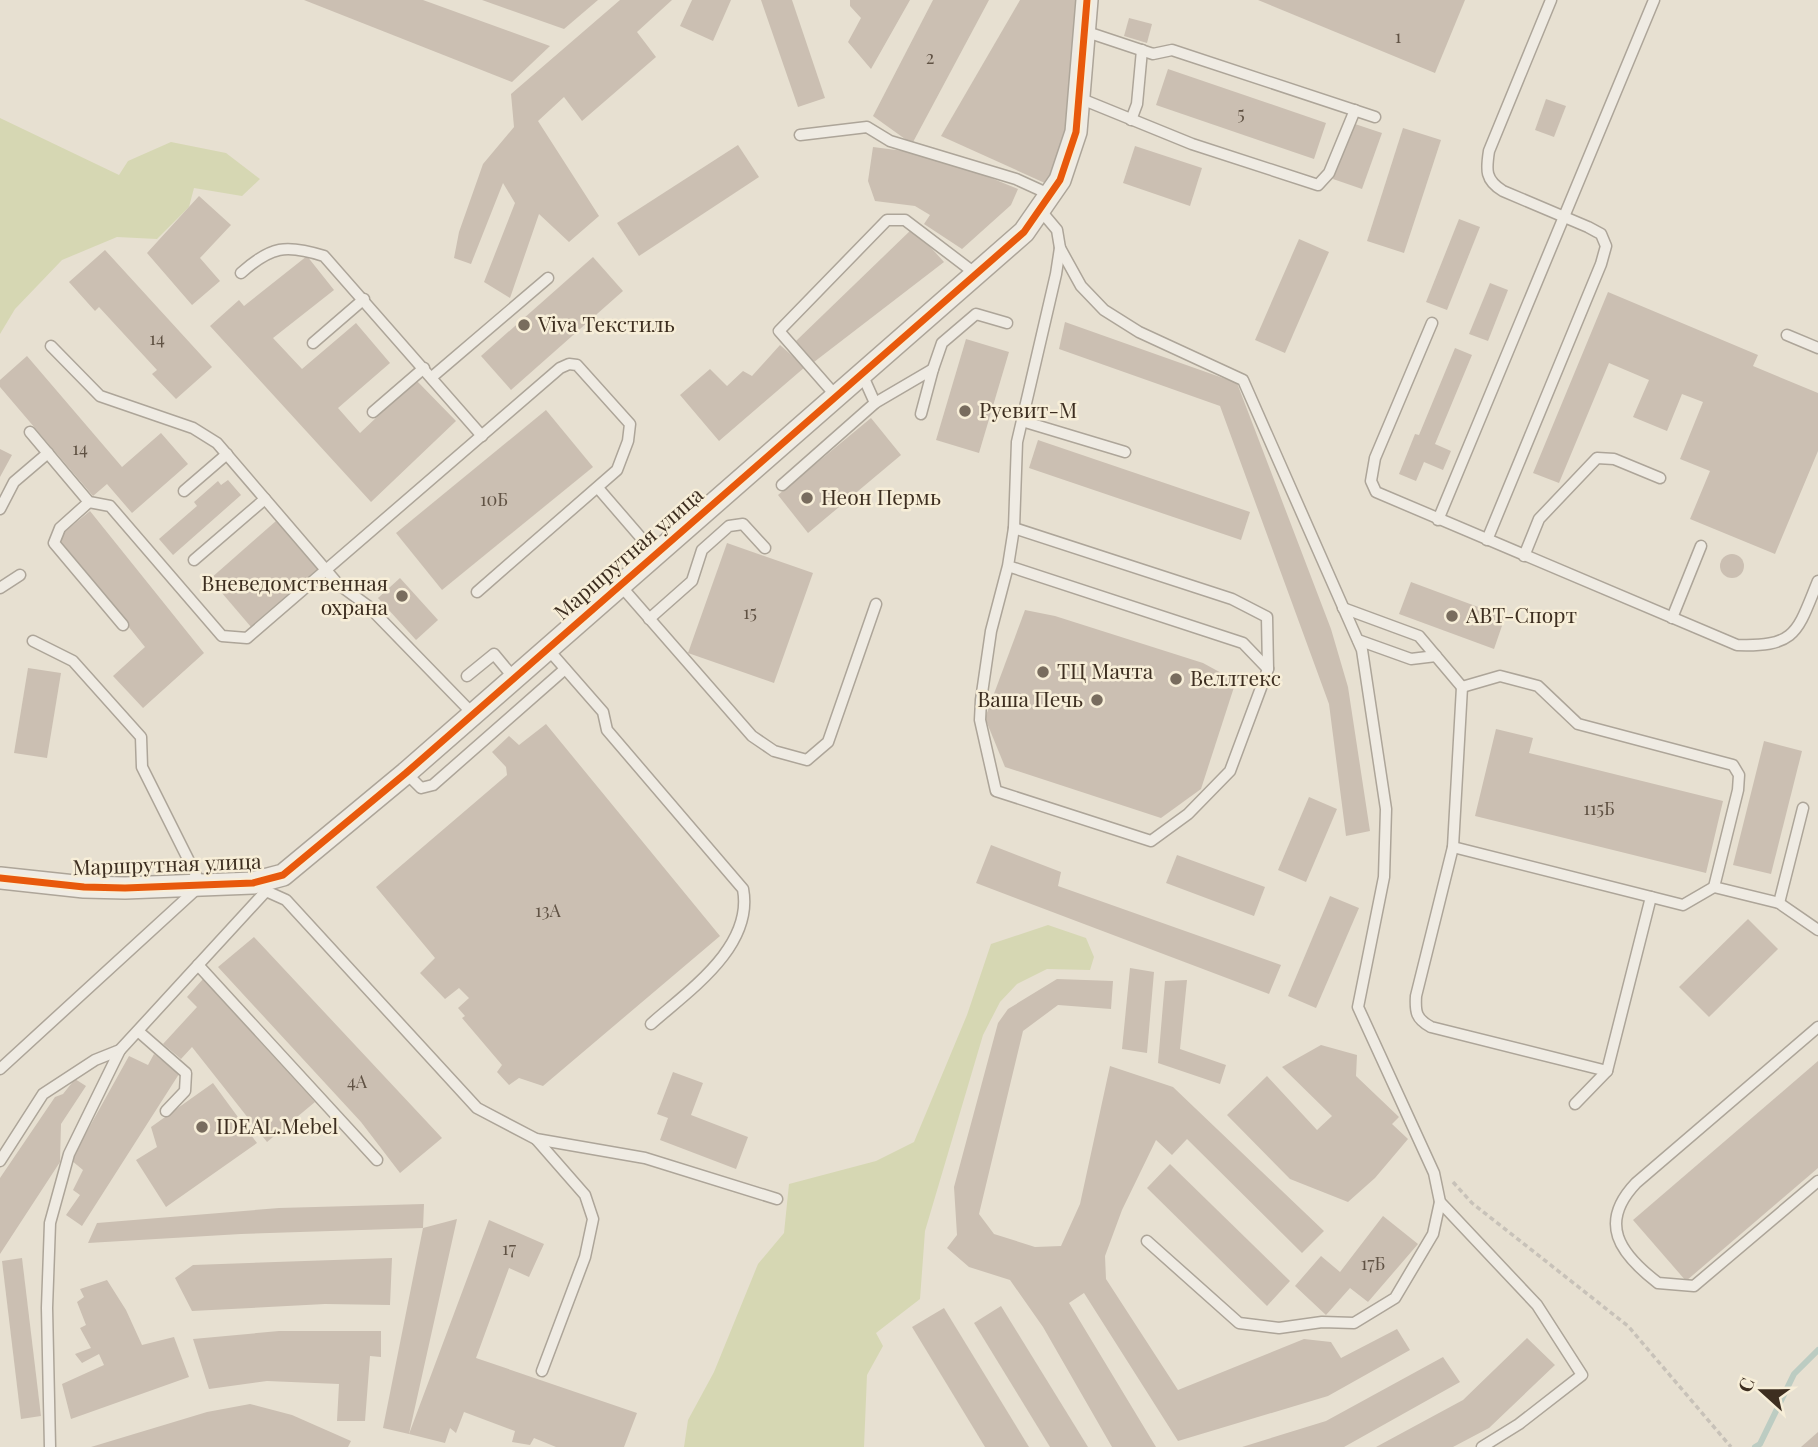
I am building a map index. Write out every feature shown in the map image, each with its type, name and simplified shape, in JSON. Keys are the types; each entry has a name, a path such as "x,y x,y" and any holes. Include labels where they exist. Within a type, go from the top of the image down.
{"street":[{"name":"Маршрутная улица","path":"0,878 84,887 266,886 290,870 474,714 1024,232 1060,180 1076,132 1087,0"}],"lane":[{"path":"1487,540 1601,264 1606,246 1601,234 1490,183 1486,171 1489,151 1551,0"},
{"path":"1438,520 1654,0"},
{"path":"1084,31 1153,54 1172,50 1375,117"},
{"path":"1131,120 1137,104 1142,50"},
{"path":"1079,98 1192,144 1318,185 1329,173 1355,110"},
{"path":"800,135 867,127 890,141 1016,178 1046,203 1057,230 1060,248 1017,442 1014,528 1008,566 991,631 980,720 996,791 1151,841 1188,814 1230,771 1268,669 1267,617 1233,599 1014,528"},
{"path":"836,396 779,331 887,220 905,220 976,274"},
{"path":"1060,248 1081,286 1113,317 1243,380 1362,650 1386,809 1384,877 1358,1007 1434,1173 1440,1202 1433,1234 1395,1298 1354,1323 1322,1322 1279,1328 1239,1324 1147,1241"},
{"path":"241,273 268,251 309,252 324,256 335,265 482,436"},
{"path":"432,377 548,278"},
{"path":"313,343 364,299"},
{"path":"920,414 942,343 976,314 1007,323"},
{"path":"1432,323 1376,458 1371,481 1376,492 1737,645 1766,646 1782,642 1796,631 1818,581"},
{"path":"1787,335 1818,348"},
{"path":"51,346 100,396 206,434 227,454 338,584 368,606 474,714"},
{"path":"30,432 89,502 110,506 222,636 247,638 560,368 569,364 578,365 630,424 628,441 617,470 477,592"},
{"path":"373,412 424,368"},
{"path":"782,485 875,403 933,369"},
{"path":"862,374 875,403"},
{"path":"1022,421 1125,452"},
{"path":"0,509 14,482 48,453"},
{"path":"184,491 227,454"},
{"path":"1524,556 1539,519 1597,458 1614,459 1660,478"},
{"path":"598,488 655,554"},
{"path":"194,560 265,499"},
{"path":"89,502 60,528 54,543 123,625"},
{"path":"649,619 692,581 702,550 729,526 743,524 765,548"},
{"path":"1672,618 1701,547"},
{"path":"1008,566 1243,643 1268,669"},
{"path":"0,588 20,575"},
{"path":"620,585 752,736 774,751 807,760 828,742 876,604"},
{"path":"1343,608 1419,636 1462,687 1453,847 1416,996 1415,1012 1420,1021 1608,1071"},
{"path":"1805,611 1818,617"},
{"path":"1358,640 1411,659 1436,656"},
{"path":"0,1069 201,886 142,767 141,737 73,661 33,641"},
{"path":"547,649 603,712 607,730 743,889 743,912 727,954 651,1024"},
{"path":"467,676 494,654 514,678"},
{"path":"406,773 421,788 433,785 565,669"},
{"path":"1462,687 1500,676 1538,686 1578,724 1733,765 1739,775 1738,790 1714,887"},
{"path":"1779,903 1803,808"},
{"path":"1453,847 1683,905 1714,887 1779,903 1817,927"},
{"path":"50,1447 47,1308 50,1223 69,1154 120,1050 266,886 286,900 477,1108 536,1139 645,1158 777,1199"},
{"path":"1575,1104 1608,1071 1651,897"},
{"path":"198,965 377,1160"},
{"path":"1818,1027 1636,1183 1620,1205 1614,1231 1619,1241 1658,1283 1694,1286 1818,1181"},
{"path":"138,1031 186,1073 185,1091 166,1111"},
{"path":"0,1161 43,1094 95,1060 120,1050"},
{"path":"536,1139 585,1195 593,1219 585,1257 542,1371"},
{"path":"1440,1202 1537,1306 1582,1375 1519,1424 1482,1447"}],"path":[{"path":"1472,1203 1628,1326 1731,1447"}],"green space":[{"path":"0,118 119,175 128,161 171,142 226,153 260,179 242,196 194,188 189,207 157,239 117,237 62,260 15,309 0,334"},
{"path":"1048,925 1086,938 1094,957 1090,970 1047,969 1017,984 1000,1002 983,1035 925,1231 920,1299 876,1333 883,1346 867,1375 864,1447 684,1447 688,1420 714,1372 758,1264 784,1233 789,1184 876,1161 914,1142 967,1015 991,944"}],"building":[{"path":"304,0 423,0 550,46 512,82"},
{"path":"482,0 598,0 564,29"},
{"path":"620,0 672,0 637,32 656,57 582,121 564,97 538,121 599,216 569,242 539,214 510,298 484,282 515,203 503,183 471,264 454,258 459,232 483,164 514,127 511,94"},
{"path":"692,0 731,0 713,41 680,26"},
{"path":"761,0 792,0 825,98 798,107"},
{"path":"850,0 910,0 871,69 848,42 861,18 850,6"},
{"path":"933,0 989,0 912,144 873,116"},
{"path":"1020,0 1079,0 1070,128 1047,184 941,136"},
{"path":"1258,0 1465,0 1435,73"},
{"path":"1129,18 1152,24 1147,43 1124,36"},
{"path":"1168,69 1326,123 1314,159 1156,105"},
{"path":"1546,99 1566,106 1554,137 1535,130"},
{"path":"1352,123 1382,133 1362,189 1333,179"},
{"path":"1403,128 1441,140 1404,253 1367,241"},
{"path":"738,145 759,177 639,256 617,223"},
{"path":"1135,146 1202,168 1190,206 1123,183"},
{"path":"873,147 935,155 1018,189 1011,205 962,249 924,224 930,215 915,206 875,201 868,181"},
{"path":"199,196 231,225 200,258 220,281 192,305 147,253"},
{"path":"1459,219 1480,227 1447,310 1426,302"},
{"path":"913,228 944,262 814,362 796,341"},
{"path":"1299,239 1329,252 1285,353 1255,340"},
{"path":"105,250 212,367 176,399 152,374 157,370 99,307 95,311 69,282"},
{"path":"307,256 334,290 273,338 302,369 356,323 390,363 338,408 360,433 416,380 456,421 371,502 210,326 239,300 244,306"},
{"path":"593,257 623,291 511,390 481,356"},
{"path":"1490,283 1508,290 1488,341 1469,334"},
{"path":"1608,292 1758,355 1753,366 1818,393 1818,451 1775,554 1690,519 1710,471 1680,459 1703,402 1682,394 1667,431 1633,417 1649,380 1609,363 1559,483 1533,473"},
{"path":"1065,322 1237,383 1331,629 1348,687 1370,831 1346,836 1329,704 1220,406 1059,349"},
{"path":"966,339 1009,352 979,453 936,440"},
{"path":"780,345 805,367 719,441 680,395 710,369 727,386 743,371 752,376"},
{"path":"1455,348 1472,355 1435,444 1451,451 1443,470 1424,462 1416,481 1399,474 1415,434 1419,435"},
{"path":"27,356 122,467 161,433 188,464 132,513 107,484 93,496 0,387 0,380"},
{"path":"546,410 593,467 442,590 396,533"},
{"path":"871,418 901,455 808,533 778,495"},
{"path":"1038,440 1250,512 1241,540 1029,468"},
{"path":"0,449 12,455 0,477"},
{"path":"228,480 241,495 173,555 159,539 197,506 194,502 218,481 221,485"},
{"path":"90,511 204,653 143,708 113,676 145,647 57,538"},
{"path":"276,521 318,570 251,627 210,579"},
{"path":"727,543 813,573 774,683 688,653"},
{"path":"1732,554 1740,558 1744,566 1740,574 1732,578 1724,574 1720,566 1724,558"},
{"path":"400,578 438,620 416,640 378,598"},
{"name":"АВТ-Спорт","path":"1411,582 1505,617 1494,649 1399,614"},
{"path":"1025,610 1055,616 1203,663 1236,681 1201,789 1161,818 1005,767 985,718"},
{"path":"28,668 61,673 47,758 14,753"},
{"path":"546,724 720,936 543,1086 519,1078 509,1085 497,1072 502,1065 462,1018 465,1016 458,1008 469,998 459,988 445,999 420,973 435,958 376,887 507,775 506,767 492,752 509,736 519,745"},
{"path":"1496,729 1533,738 1529,753 1723,801 1706,873 1475,816"},
{"path":"1764,741 1802,751 1771,874 1733,865"},
{"path":"1309,797 1337,809 1306,882 1278,870"},
{"path":"991,845 1061,872 1058,886 1281,965 1269,994 976,883"},
{"path":"1177,855 1265,887 1254,916 1166,883"},
{"path":"1330,896 1359,908 1316,1008 1288,996"},
{"path":"1748,919 1778,949 1709,1017 1679,987"},
{"path":"254,937 442,1138 400,1173 361,1122 218,967"},
{"path":"1130,968 1154,972 1147,1053 1122,1049"},
{"path":"203,979 315,1102 267,1142 192,1047 181,1059 163,1044 197,1007 187,997"},
{"path":"1057,979 1113,981 1111,1009 1058,1005 1023,1031 979,1214 994,1234 1035,1247 1061,1246 1080,1204 1110,1066 1173,1087 1324,1231 1302,1253 1187,1139 1172,1155 1156,1140 1122,1210 1105,1256 1106,1279 1178,1390 1304,1339 1331,1342 1341,1358 1397,1329 1410,1350 1328,1396 1178,1441 1084,1293 1069,1303 1156,1447 1112,1447 1043,1327 1010,1280 969,1267 947,1248 957,1235 954,1187 998,1023 1008,1009"},
{"path":"1187,980 1180,1049 1226,1065 1220,1084 1158,1063 1165,981"},
{"path":"1321,1045 1357,1055 1356,1076 1399,1117 1392,1124 1408,1139 1375,1178 1348,1202 1290,1179 1227,1115 1267,1076 1317,1130 1332,1116 1282,1067"},
{"path":"154,1054 179,1074 82,1226 66,1215 80,1195 73,1190 83,1170 71,1160 129,1056 148,1065"},
{"path":"1818,1061 1818,1168 1686,1281 1633,1220"},
{"path":"673,1072 703,1083 691,1115 748,1137 736,1169 660,1140 668,1118 657,1114"},
{"path":"75,1079 86,1086 61,1124 60,1162 0,1254 0,1178 55,1097 63,1094"},
{"path":"213,1083 257,1143 166,1207 136,1160 157,1147 151,1127"},
{"path":"1170,1164 1290,1281 1267,1306 1147,1188"},
{"path":"424,1204 423,1228 241,1234 88,1243 97,1223 279,1208"},
{"path":"1383,1216 1418,1244 1368,1302 1350,1288 1326,1315 1295,1286 1321,1256 1340,1272"},
{"path":"457,1219 409,1434 383,1428 423,1228"},
{"path":"489,1220 544,1244 529,1277 509,1268 476,1358 637,1413 624,1447 556,1447 534,1438 530,1445 512,1442 515,1431 464,1412 456,1433 450,1428 445,1443 409,1434"},
{"path":"22,1258 41,1416 21,1419 2,1261"},
{"path":"392,1258 390,1305 325,1304 192,1311 175,1278 193,1265"},
{"path":"107,1280 126,1310 142,1345 174,1337 189,1377 71,1419 62,1384 104,1365 99,1354 82,1363 75,1354 91,1348 80,1328 86,1325 77,1302 84,1297 80,1289"},
{"path":"1001,1306 1088,1447 1050,1447 974,1323"},
{"path":"944,1308 1029,1447 985,1447 912,1327"},
{"path":"279,1331 381,1331 381,1357 370,1356 365,1421 337,1421 339,1384 267,1381 209,1389 193,1339"},
{"path":"1527,1338 1555,1365 1489,1428 1453,1447 1376,1447 1463,1400"},
{"path":"1443,1357 1460,1382 1344,1447 1242,1447 1326,1421"},
{"path":"250,1404 292,1415 351,1441 348,1447 91,1447 207,1412"},
{"path":"1818,1432 1818,1447 1801,1447"}],"waterway":[{"path":"1755,1447 1760,1444 1794,1374 1818,1350"}],"cycle path":[{"path":"0,878 84,887 125,888 253,883 283,875 406,773 1024,232 1060,180 1076,132 1087,0"}],"place":[{"name":"Viva Текстиль","path":"524,325"},
{"name":"Руевит-М","path":"965,411"},
{"name":"Неон Пермь","path":"807,498"},
{"name":"Вневедомственная охрана","path":"402,596"},
{"name":"АВТ-Спорт","path":"1452,616"},
{"name":"ТЦ Мачта","path":"1043,672"},
{"name":"Веллтекс","path":"1176,679"},
{"name":"Ваша Печь","path":"1097,700"},
{"name":"IDEAL.Mebel","path":"202,1127"}]}
